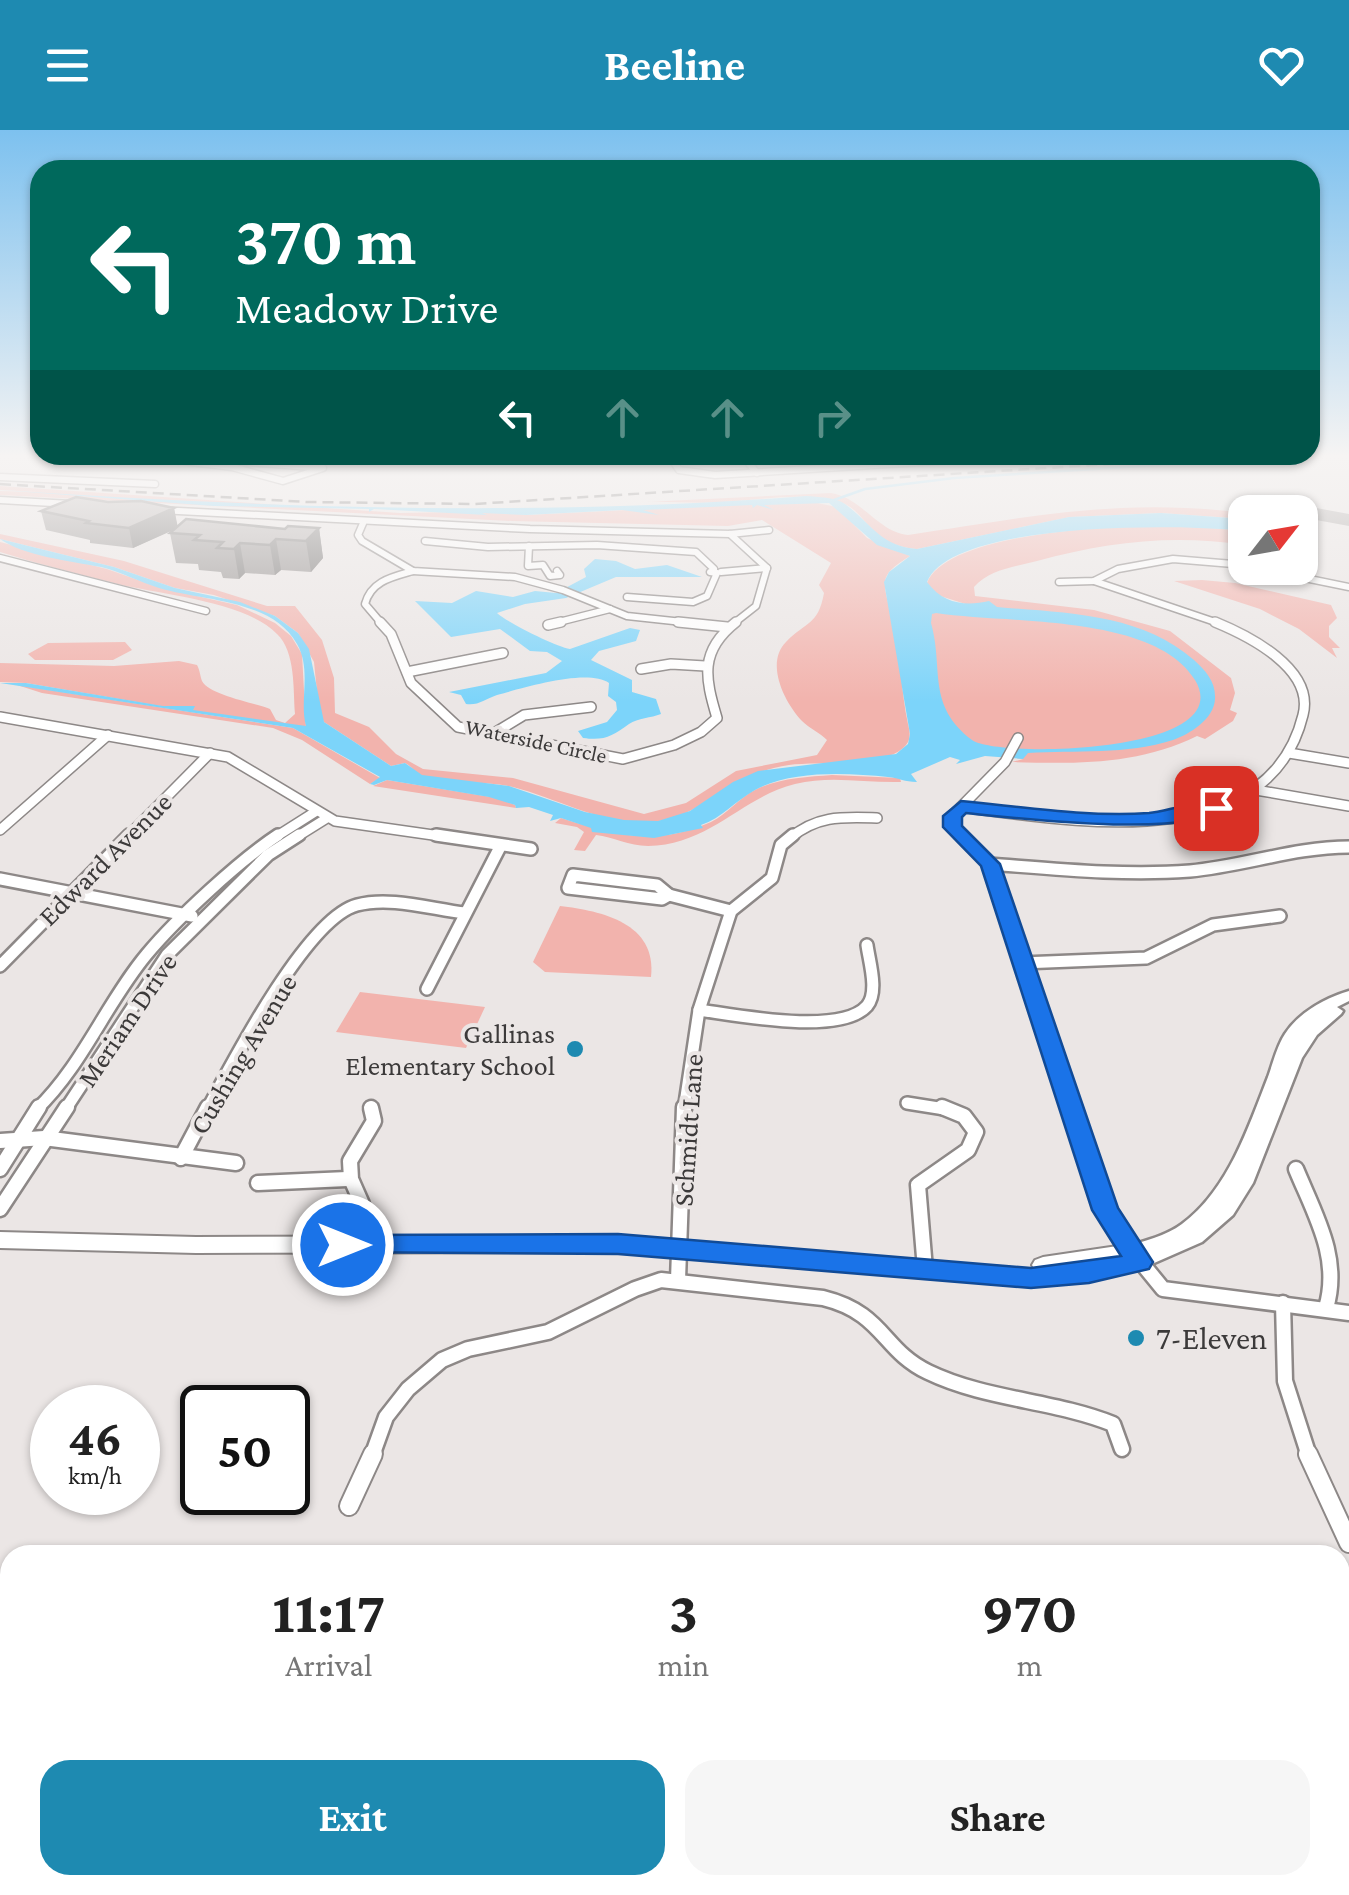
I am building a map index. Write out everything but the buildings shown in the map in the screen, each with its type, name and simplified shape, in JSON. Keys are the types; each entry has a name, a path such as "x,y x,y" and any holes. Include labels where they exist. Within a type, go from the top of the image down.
{"main road":[{"path":"0,1240 76,1244 355,1239 681,1241 1031,1278 1089,1273 1135,1257"}],"street":[{"path":"361,537 413,571 488,573 537,582 645,619 727,627"},
{"path":"734,537 767,567"},
{"path":"425,541 696,552 718,571 767,567"},
{"path":"529,546 528,566 548,572"},
{"path":"545,546 548,572"},
{"path":"0,558 206,611"},
{"path":"1094,581 1118,569 1173,559 1228,564"},
{"path":"641,669 672,664 705,666 727,627 756,606 767,567"},
{"name":"Waterside Circle","path":"413,571 376,584 364,598 365,604 391,634 416,690 440,707 458,727 623,760 653,755 715,722 705,666"},
{"path":"707,596 636,591 626,597 694,602 707,596 718,571"},
{"path":"537,582 548,572"},
{"path":"961,807 1046,818 1152,818 1235,804 1256,790 1289,754 1305,727 1303,690 1277,656 1242,632 1208,615 1094,581 1059,582"},
{"path":"1318,581 1349,587"},
{"path":"548,625 610,610"},
{"path":"407,672 503,653"},
{"path":"491,735 498,726 526,716 591,707"},
{"path":"3,720 210,753 246,765 321,815 531,849"},
{"path":"0,830 108,736"},
{"path":"1018,738 1005,762 952,816 953,827 990,864 1105,1210 1135,1257 1163,1289 1349,1313"},
{"name":"Edward Avenue","path":"0,966 210,753"},
{"path":"1289,754 1349,763"},
{"path":"1256,790 1349,806"},
{"name":"Meriam Drive","path":"0,1169 32,1114 61,1086 132,974 186,915 254,852 321,815"},
{"name":"Meriam Drive","path":"0,1209 116,1035 144,986 202,918 268,855 321,815"},
{"path":"669,895 662,899 568,888 573,875 656,886 669,895 731,911 772,878 781,845 803,826 830,816 876,818"},
{"path":"428,988 501,846"},
{"path":"990,864 1092,872 1187,871 1252,863 1314,848 1349,847"},
{"path":"0,880 202,918"},
{"name":"Cushing Avenue","path":"181,1158 251,1028 332,918 352,905 465,913"},
{"name":"Schmidt Lane","path":"678,1280 685,1086 699,1010 731,911"},
{"path":"1022,963 1146,958 1213,925 1280,916"},
{"path":"699,1010 777,1019 839,1020 866,1007 872,996 867,945"},
{"path":"1135,1257 1194,1225 1224,1191 1292,1035 1312,1014 1349,995"},
{"path":"1135,1257 1180,1247 1205,1232 1238,1197 1304,1039 1322,1019 1349,1004"},
{"path":"908,1103 956,1110 971,1120 976,1132 968,1150 918,1185 924,1264"},
{"path":"355,1239 362,1204 347,1179 347,1163 374,1122 371,1108"},
{"path":"0,1140 44,1138 236,1163"},
{"path":"1296,1169 1334,1263 1335,1288 1326,1308"},
{"path":"258,1183 347,1179"},
{"path":"348,1506 368,1469 386,1417 408,1389 442,1360 468,1350 548,1332 634,1289 661,1280 846,1304 861,1312 920,1367 944,1378 1078,1408 1113,1424 1122,1449"},
{"path":"1282,1303 1285,1381 1312,1470 1349,1543"}],"shaded area":[{"path":"0,537 124,561 267,606 295,606 322,640 334,678 335,713 369,727 396,754 423,769 513,778 644,814 686,803 736,771 817,755 827,740 802,721 789,704 779,682 777,661 786,642 818,612 824,593 819,585 831,563 790,537 866,537 910,556 891,570 885,582 910,733 906,745 897,752 869,760 769,769 675,817 640,822 603,817 513,787 434,779 420,775 405,763 391,766 324,722 319,712 314,662 298,633 275,616 214,595 175,588 114,567"},
{"path":"882,537 973,537 917,549"},
{"path":"1025,537 1228,537 1228,543 1166,540 1089,549 995,572 974,587 975,596 1094,610 1170,631 1231,678 1235,693 1230,710 1237,713 1233,721 1205,739 1197,736 1152,753 1106,761 1012,762 1023,759 946,747 906,658 929,604 975,607 937,595 927,583 941,566 968,552"},
{"path":"0,542 107,569 161,588 237,605 275,623 291,636 302,654 306,727 0,682 0,663 114,666 179,661 197,665 206,686 270,709 276,720 285,723 295,714 288,651 277,634 263,623 202,601 118,584 0,552"},
{"path":"1174,581 1228,582 1331,605 1337,618 1329,626 1329,637 1340,648 1332,648 1337,658 1299,629 1260,609"},
{"path":"125,642 132,650 113,660 35,660 28,654 48,643"},
{"path":"17,685 293,728 380,778 370,784 302,740 273,728 42,693"},
{"path":"832,775 900,778 901,782 835,780 795,784 758,799 690,838 670,844 641,846 596,835 585,851 574,850 584,832 555,823 561,818 635,836 671,834 711,822 764,786"},
{"path":"387,780 497,798 516,808 373,786"},
{"path":"560,906 609,916 636,932 651,959 651,977 545,972 533,962"},
{"path":"360,992 485,1007 466,1048 336,1032"}],"water":[{"path":"868,537 883,537 917,549 972,537 1021,537 979,547 945,562 927,582 956,602 989,601 997,607 1101,618 1150,633 1173,644 1202,668 1212,682 1214,706 1200,725 1187,734 1155,745 1028,753 1023,759 985,756 956,764 960,760 950,757 911,774 917,782 838,774 786,779 755,790 701,825 703,828 654,838 592,832 591,828 561,818 550,821 553,815 529,807 516,808 489,797 387,780 370,784 380,777 293,728 0,683 26,683 163,706 195,706 193,710 306,726 301,654 286,629 271,618 235,604 159,588 101,567 34,554 0,539 240,602 275,616 298,633 309,649 324,722 391,766 405,763 422,775 509,786 585,812 624,820 658,821 690,811 733,782 758,771 896,754 908,744 910,734 884,582 889,572 910,556 877,545","holes":["932,614 1113,632 1147,643 1175,658 1195,680 1199,705 1182,724 1150,737 1109,745 1065,749 990,746 972,740 958,727 942,700"]},
{"path":"595,559 616,561 635,569 667,565 702,577 616,577 566,598 497,613 532,634 570,649 630,628 640,630 636,641 599,651 591,660 632,680 632,692 656,699 661,714 633,722 608,737 583,738 578,731 607,722 617,710 616,702 608,696 609,683 599,679 554,681 470,704 461,695 449,692 546,673 562,661 547,652 530,651 500,629 451,637 415,601 452,603 476,591 513,597 535,591 556,593 586,577 584,569"}],"place":[{"name":"Gallinas Elementary School","path":"575,1049"},
{"name":"7-Eleven","path":"1136,1338"}],"route":[{"path":"343,1245 618,1244 1031,1278 1089,1273 1139,1262 1105,1210 990,864 953,827 952,816 961,807 1094,820 1196,814 1216,808"}]}
